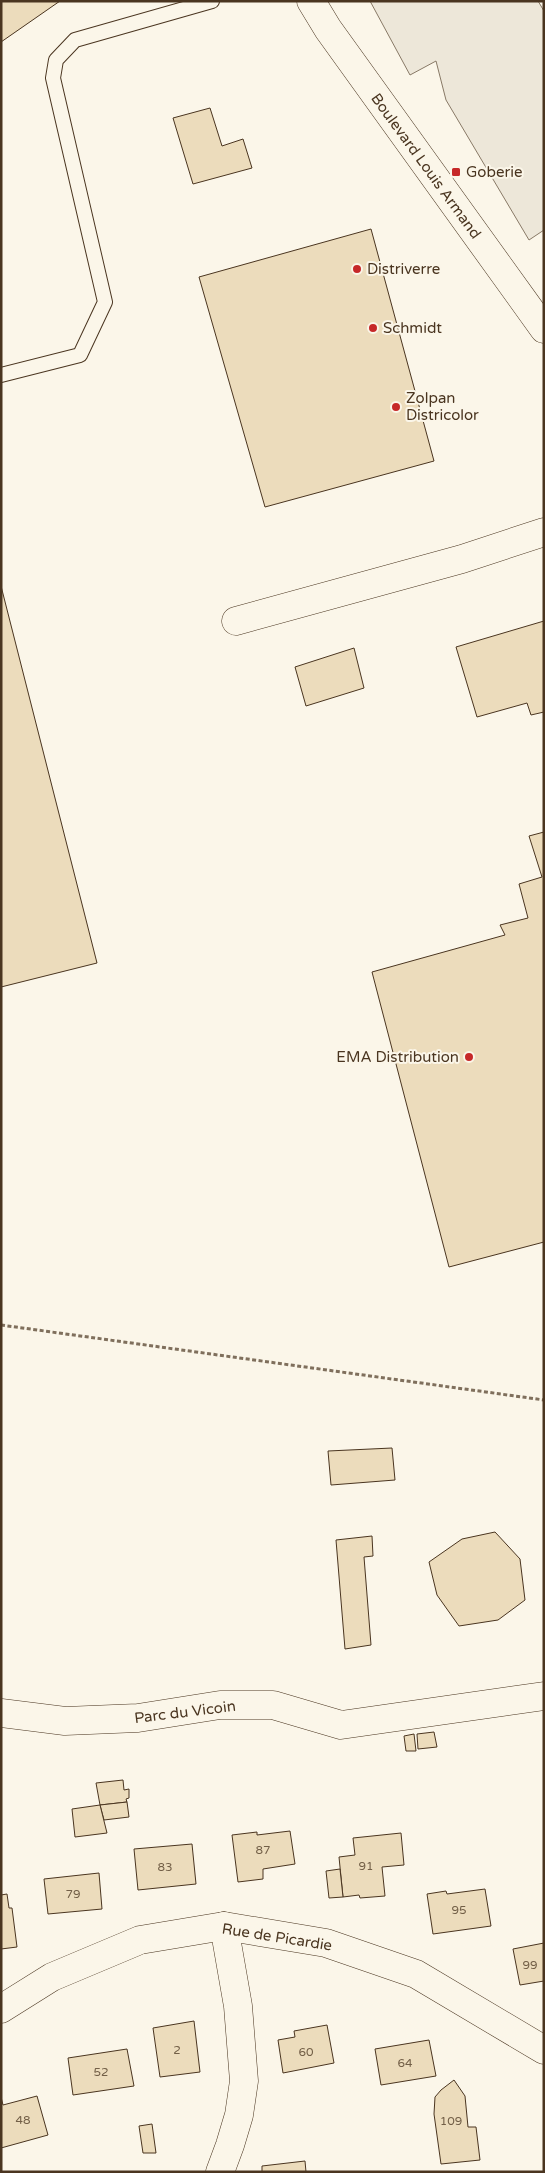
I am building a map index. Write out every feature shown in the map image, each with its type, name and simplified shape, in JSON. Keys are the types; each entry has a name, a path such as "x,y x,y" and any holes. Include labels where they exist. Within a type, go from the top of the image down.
{"street":[{"name":"Boulevard Louis Armand","path":"311,1 328,29 539,313"},
{"path":"236,621 462,559 544,532"},
{"name":"Parc du Vicoin","path":"1,1713 65,1721 138,1718 220,1705 273,1705 341,1725 544,1696"},
{"path":"220,2172 238,2115 244,2081 238,2006 224,1926"},
{"name":"Rue de Picardie","path":"1,2008 52,1978 140,1940 224,1926 326,1943 416,1974 544,2050"}],"lane":[{"path":"1,375 80,355 105,302 52,78 56,60 75,40 212,1"}],"path":[{"path":"1,1325 544,1400"}],"shaded area":[{"path":"370,1 538,1 544,11 544,230 529,240 446,100 436,61 410,75"}],"building":[{"path":"1,1 60,1 1,42"},
{"path":"210,108 222,146 243,139 252,168 193,184 173,118"},
{"path":"371,229 434,461 265,507 199,277"},
{"path":"1,586 97,963 1,987"},
{"path":"544,621 544,712 531,715 527,703 477,717 456,647"},
{"path":"354,648 364,688 306,706 295,667"},
{"name":"EMA Distribution","path":"544,832 544,1242 449,1267 372,972 505,935 500,925 528,918 519,884 542,877 529,836"},
{"path":"392,1448 395,1480 331,1485 328,1451"},
{"path":"495,1532 520,1559 525,1600 498,1620 459,1626 437,1595 429,1562 462,1539"},
{"path":"372,1536 373,1556 364,1557 371,1645 345,1649 336,1540"},
{"path":"434,1732 437,1747 418,1749 417,1734"},
{"path":"414,1734 416,1751 406,1751 404,1736"},
{"path":"123,1780 124,1790 129,1789 127,1802 100,1805 96,1783"},
{"path":"127,1802 129,1817 104,1820 100,1805"},
{"path":"100,1805 107,1833 75,1837 72,1809"},
{"path":"290,1831 295,1864 263,1869 263,1879 238,1882 232,1835 257,1832 257,1835"},
{"path":"401,1833 404,1865 382,1867 385,1896 360,1898 359,1895 343,1897 339,1857 355,1855 353,1838"},
{"path":"192,1844 196,1884 138,1890 134,1849"},
{"path":"340,1869 343,1897 329,1898 326,1871"},
{"path":"99,1873 102,1909 48,1914 44,1879"},
{"path":"485,1889 491,1926 433,1934 427,1894 446,1891 447,1894"},
{"path":"7,1894 9,1908 12,1908 17,1947 1,1949 1,1895"},
{"path":"544,1943 544,1981 520,1985 513,1949"},
{"path":"194,2021 200,2072 160,2077 153,2028"},
{"path":"327,2025 334,2063 283,2073 278,2040 295,2037 294,2031"},
{"path":"429,2040 436,2076 381,2085 375,2049"},
{"path":"127,2049 134,2086 73,2095 68,2058"},
{"path":"454,2080 465,2096 468,2127 476,2127 480,2160 441,2164 434,2114 435,2097"},
{"path":"37,2096 48,2135 1,2148 1,2097 3,2105"},
{"path":"152,2124 156,2153 143,2153 139,2126"},
{"path":"305,2161 306,2172 262,2172 262,2166"}],"place":[{"name":"Goberie","path":"456,172"},
{"name":"Distriverre","path":"357,269"},
{"name":"Schmidt","path":"373,328"},
{"name":"Zolpan Districolor","path":"396,407"},
{"name":"EMA Distribution","path":"469,1057"}]}
